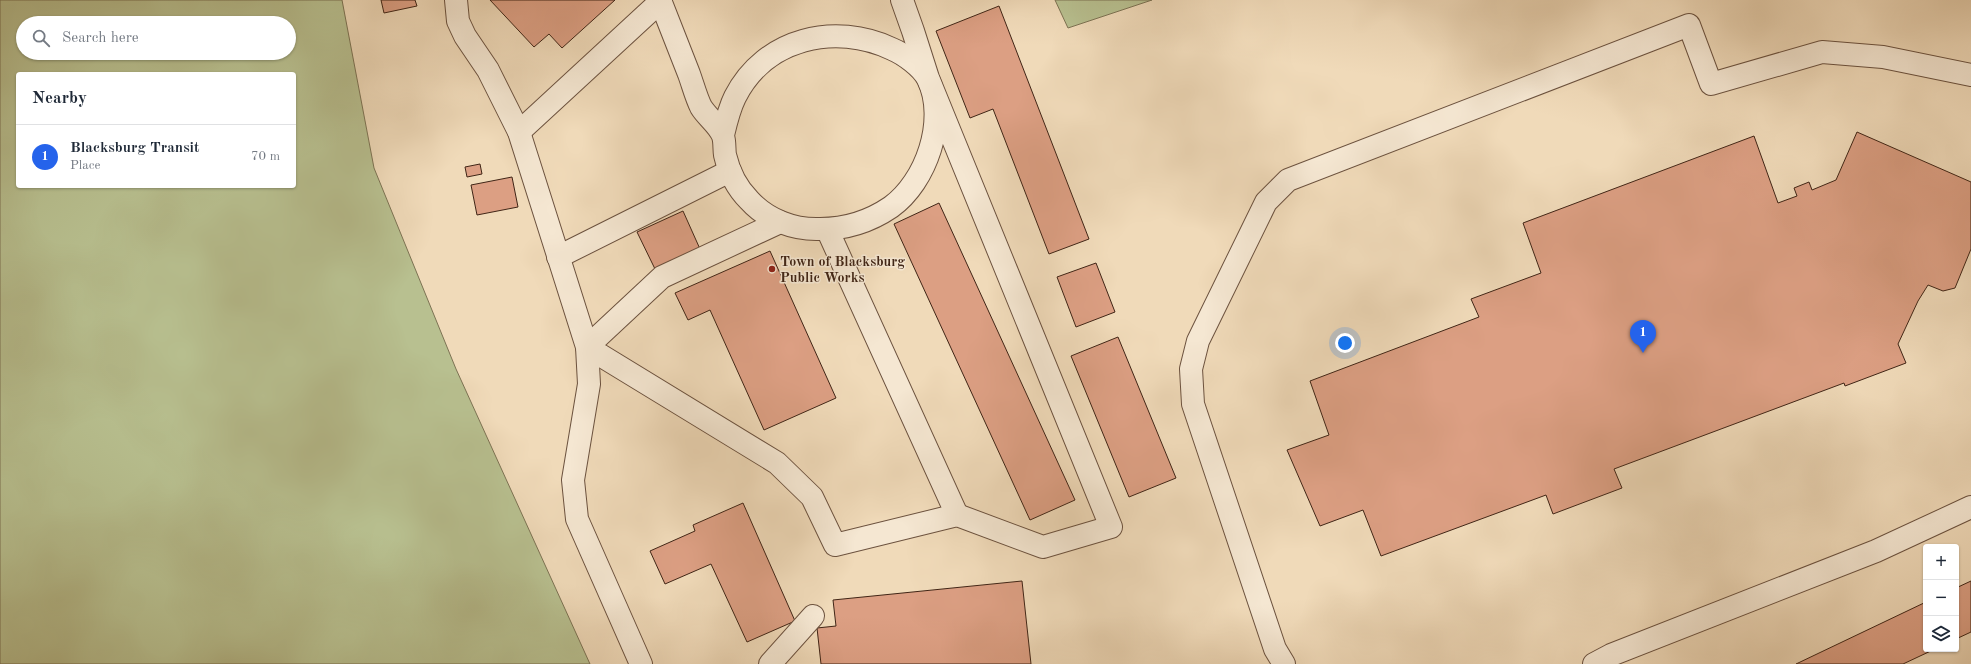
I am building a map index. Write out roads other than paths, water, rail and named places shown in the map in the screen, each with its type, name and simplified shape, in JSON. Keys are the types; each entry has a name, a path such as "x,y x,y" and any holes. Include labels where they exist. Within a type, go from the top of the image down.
{"lane":[{"path":"456,0 458,21 465,36 488,70 519,132 587,347 589,384 573,480 577,518 641,664"},
{"path":"587,347 777,463 812,497 835,545 957,515 1043,547 1111,526 928,78 913,63 896,51 877,42 856,37 835,35 795,43 777,52 761,64 735,96 723,135 725,154 730,171 738,187 750,202 764,213 780,222 800,228 827,229 856,224 878,215 892,206 907,192 919,176 928,157 934,131 935,118 933,97 928,78 902,0"},
{"path":"519,132 661,1 702,108 723,135"},
{"path":"1284,664 1275,648 1193,404 1191,369 1198,341 1266,202 1288,180 1689,25 1711,84 1822,52 1882,57 1971,75"},
{"path":"558,257 730,171"},
{"path":"587,347 662,277 780,222"},
{"path":"827,229 957,515"},
{"path":"1594,664 1611,655 1876,551 1971,507"},
{"path":"770,664 813,616"}],"place":[{"name":"Town of Blacksburg Public Works","path":"772,269"},
{"name":"Blacksburg Transit","path":"1643,353"}]}
